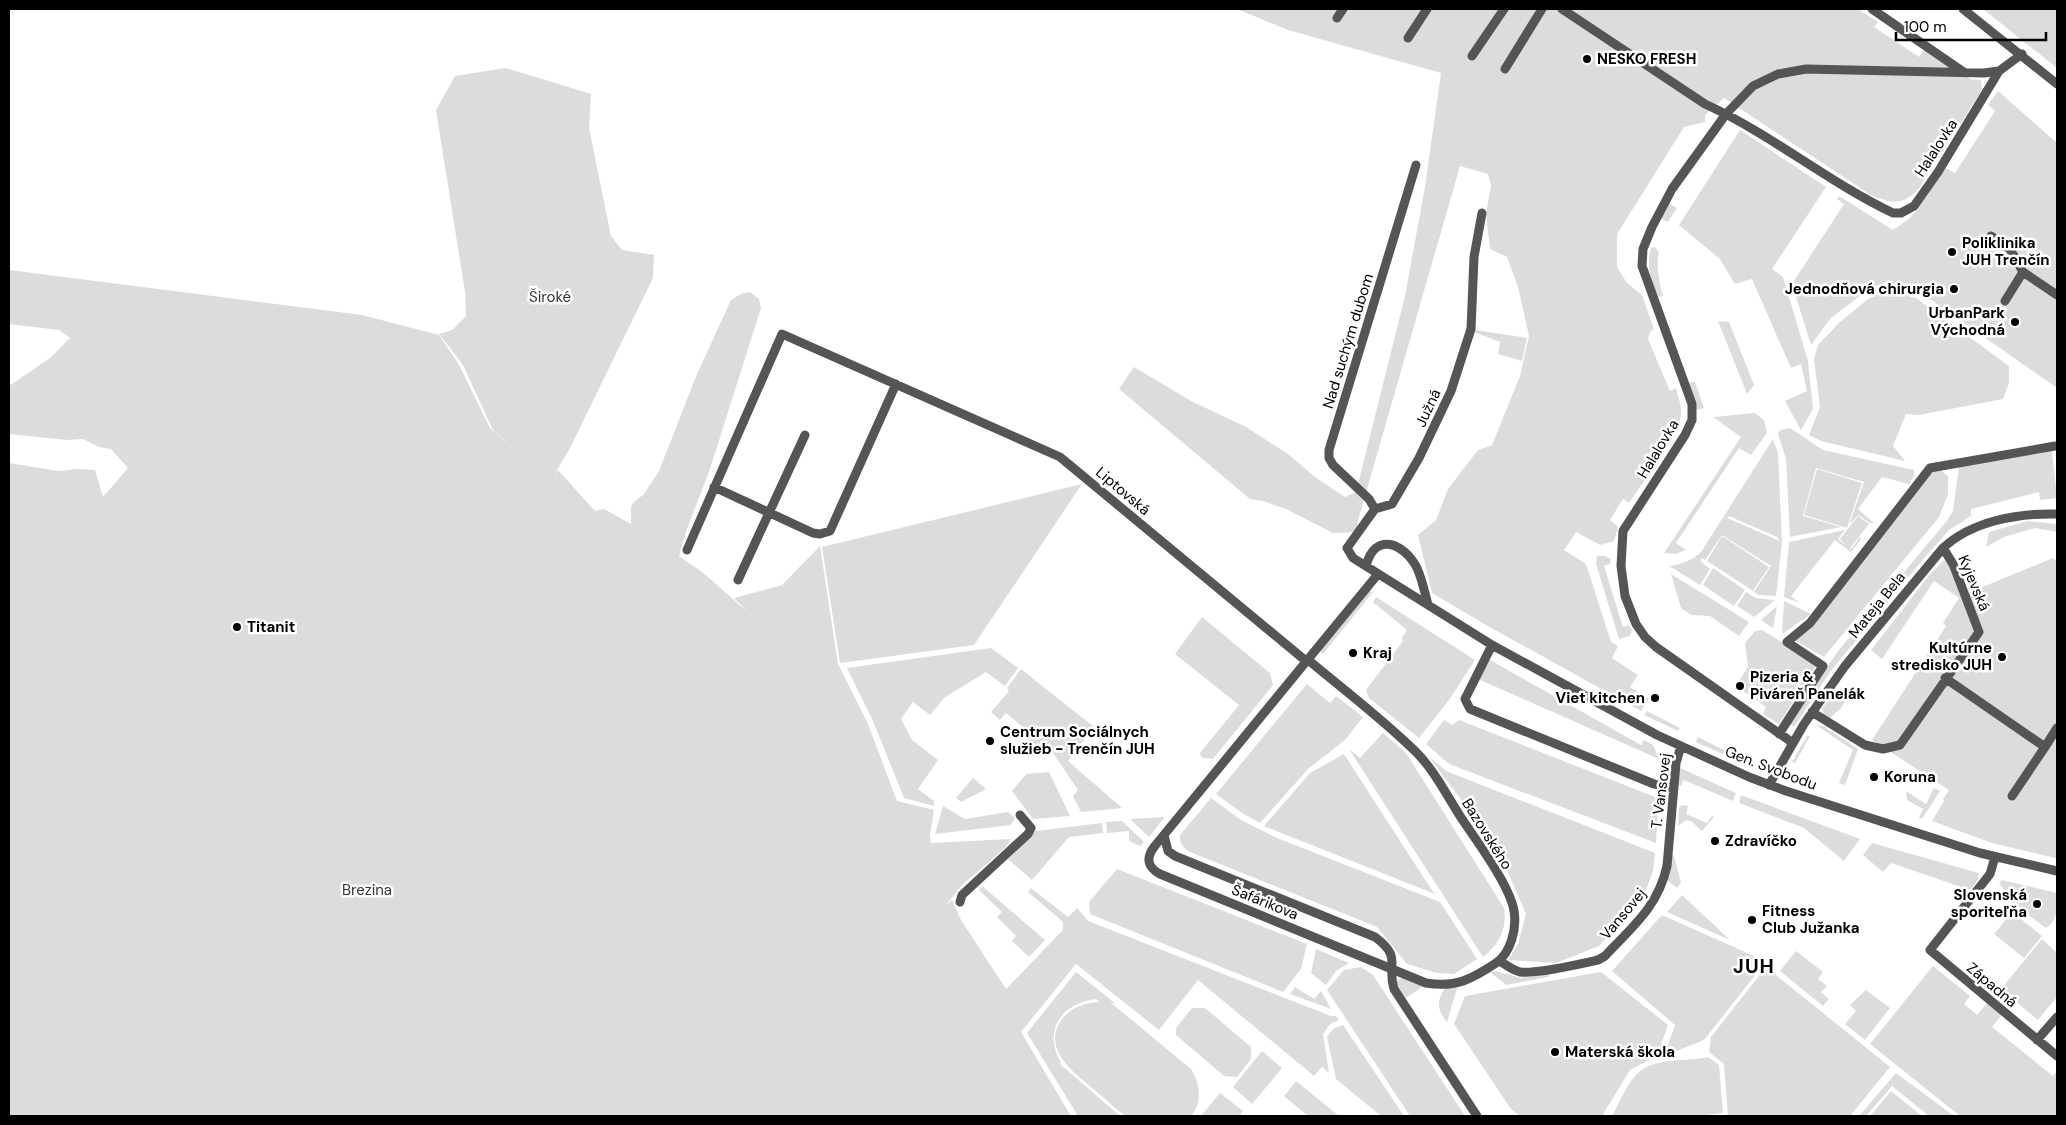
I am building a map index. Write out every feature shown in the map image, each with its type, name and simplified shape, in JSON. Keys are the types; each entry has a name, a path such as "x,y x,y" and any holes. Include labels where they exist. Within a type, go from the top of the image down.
{"street":[{"path":"1337,18 1343,9"},
{"path":"1408,38 1427,9"},
{"path":"1472,56 1504,9"},
{"path":"1505,69 1542,9"},
{"name":"Halalovka","path":"1562,9 1706,104 1742,123 1843,186 1894,213 1901,213 1914,206 1931,182 1999,71 2022,54"},
{"path":"1872,9 1966,73"},
{"path":"1963,9 2022,54 2057,84"},
{"name":"Halalovka","path":"1793,743 1667,656 1645,637 1636,624 1625,596 1621,566 1623,531 1678,446 1692,420 1692,404 1642,266 1643,249 1672,189 1726,114 1753,86 1778,74 1806,69 1966,73 1999,71"},
{"name":"Nad suchým dubom","path":"1375,509 1369,499 1333,465 1329,458 1329,450 1416,165"},
{"name":"Južná","path":"1378,574 1354,558 1348,548 1375,509 1392,504 1419,458 1451,391 1471,329 1474,257 1482,213"},
{"path":"1991,236 2010,248 2023,272 2057,295"},
{"path":"2005,300 2023,272"},
{"name":"Liptovská","path":"687,550 782,334 1060,457 1307,660"},
{"path":"714,487 813,532 820,534 830,531 896,384"},
{"path":"738,580 805,435"},
{"path":"1779,734 1823,666 1786,642 1810,622 1930,468 2055,446"},
{"name":"Mateja Bela","path":"1769,785 1812,712 1845,666 1942,548 1952,540 1978,527 2034,514 2057,514"},
{"path":"1366,566 1369,555 1377,546 1386,544 1408,555 1417,569 1428,605"},
{"name":"Kyjevská","path":"1812,712 1865,745 1883,749 1900,745 1945,678 1979,632 1953,564 1942,548"},
{"path":"1164,835 1378,574"},
{"name":"Gen. Svobodu","path":"1378,574 1492,645 1681,746 1769,785 1994,857 2057,871"},
{"path":"1492,645 1465,699 1470,709 1654,784 1674,789"},
{"name":"Bazovského","path":"1307,660 1415,751 1448,798 1508,894 1515,913 1508,950 1500,961"},
{"path":"1945,678 2045,746"},
{"path":"2012,796 2057,728"},
{"name":"T. Vansovej","path":"1670,840 1676,763 1681,746"},
{"path":"960,902 962,896 1028,834 1031,828 1020,816"},
{"name":"Šafárikova","path":"1164,835 1148,855 1149,866 1160,874 1392,969"},
{"name":"Šafárikova","path":"1164,835 1168,851 1175,856 1375,937 1388,948 1392,959 1391,977 1394,989 1477,1116"},
{"name":"Vansovej","path":"1500,961 1510,969 1521,972 1588,962 1605,956 1650,908 1656,898 1664,881 1670,840"},
{"name":"Západná","path":"1994,857 1990,874 1930,950 2057,1056"},
{"path":"1392,969 1426,983 1456,984 1472,978 1500,961"},
{"path":"2038,1040 2057,1017"}],"green space":[{"path":"1237,9 1858,9 1878,22 1874,27 1919,57 1924,50 1971,79 1981,80 1982,90 1920,187 1909,198 1898,202 1871,195 1724,98 1705,115 1705,122 1684,127 1617,234 1617,267 1627,283 1642,295 1654,329 1650,332 1648,339 1670,391 1676,388 1681,415 1667,447 1629,503 1623,499 1610,520 1618,527 1614,541 1600,545 1576,532 1564,550 1586,564 1611,642 1618,646 1612,658 1638,675 1630,687 1649,699 1641,711 1432,593 1418,535 1436,520 1448,489 1478,450 1492,445 1520,376 1529,336 1518,287 1507,257 1490,249 1486,214 1491,185 1488,174 1460,166 1357,524 1361,527 1361,532 1333,533 1286,509 1263,501 1250,499 1119,389 1134,367 1191,401 1246,427 1288,454 1315,477 1345,497 1356,492 1405,296 1425,187 1441,73 1288,30"},
{"path":"1983,9 2057,9 2057,68"},
{"path":"506,68 591,94 589,128 611,236 622,250 654,255 653,278 570,448 553,477 558,470 595,511 604,509 631,524 631,508 633,503 644,494 659,471 697,374 731,300 741,294 750,292 759,299 761,308 709,472 688,526 679,556 702,572 749,613 734,598 782,585 820,546 838,664 868,724 897,801 934,810 930,835 931,843 1011,839 1006,847 962,885 946,905 952,900 961,920 1006,989 1063,930 1063,922 1028,892 1031,888 1068,917 1077,908 1088,921 1331,1016 1336,1016 1339,1020 1330,1024 1323,1034 1329,1073 1322,1067 1314,1076 1198,980 1159,1030 1076,964 1021,1032 1071,1116 9,1116 9,463 58,471 95,470 103,497 128,468 111,449 99,447 83,439 67,440 9,434 9,386 50,358 70,338 59,330 9,324 9,270 362,315 439,335 458,363 490,428 519,455 493,430 463,365 439,334 452,330 466,316 465,292 436,110 455,76"},
{"path":"1998,91 2057,143 2057,388 1917,290 1887,282 1869,289 1831,318 1811,345 1792,284 1844,204 1837,199 1839,196 1893,230 1910,218 1916,211 1946,168 1955,173 1995,111 1988,105"},
{"path":"1740,130 1826,187 1772,269 1783,277 1808,361 1813,409 1801,430 1785,401 1807,391 1801,364 1791,368 1752,279 1735,284 1720,259 1679,225"},
{"path":"1668,203 1677,208 1668,222 1660,218"},
{"path":"1655,247 1659,252 1658,269 1663,296 1658,297 1651,279 1649,267 1651,248"},
{"path":"1894,292 1916,298 2009,366 2009,383 2003,399 1919,415 1906,414 1893,446 1905,461 1821,441 1809,435 1820,407 1814,359 1818,345 1840,322 1868,299 1879,294"},
{"path":"1718,321 1729,322 1754,385 1747,394"},
{"path":"1475,330 1527,338 1522,361 1498,354 1500,342 1474,332"},
{"path":"1695,382 1704,408 1696,410 1687,383"},
{"path":"1755,413 1764,420 1767,433 1751,455 1739,448 1676,543 1686,550 1676,554 1664,553 1741,437 1713,417"},
{"path":"1790,428 1823,450 1914,470 1914,476 1909,484 1882,477 1858,509 1874,523 1870,523 1858,515 1849,525 1864,482 1816,468 1803,516 1841,527 1790,537 1786,459 1778,434 1780,430"},
{"path":"1773,439 1778,453 1782,542 1776,596 1758,595 1754,592 1771,566 1722,535 1705,560 1701,558 1701,562 1710,569 1700,585 1669,566 1694,558 1701,552","holes":["1729,516 1777,537 1780,541 1727,518"]},
{"path":"2052,451 2057,498 2040,500 2039,492 1971,509 1971,515 1974,514 1949,530 1830,672 1794,727 1789,723 1838,651 1946,522 1953,511 1959,466"},
{"path":"1817,469 1862,483 1847,528 1804,515"},
{"path":"1940,470 1948,476 1948,494 1939,517 1824,657 1793,639 1930,471"},
{"path":"1082,484 974,645 840,663 822,547"},
{"path":"1858,516 1869,524 1850,548 1860,537 1861,539 1851,552 1835,540 1791,596 1800,603 1784,597 1789,542 1845,530 1838,539 1848,547 1840,539"},
{"path":"2028,521 2057,524 2057,532 2035,528 2004,537 1986,547 1989,532"},
{"path":"1722,536 1769,567 1753,591 1707,561"},
{"path":"1597,556 1605,556 1611,559 1610,564 1604,566 1623,627 1629,625 1632,630 1630,636 1619,639 1596,564"},
{"path":"2053,558 2057,561 2057,862 2055,858 1992,843 1932,821 1949,790 1872,740 1946,626 1943,623 1959,598 1934,581 1882,659 1871,650 1930,574 1944,560 1949,564 1968,593"},
{"path":"1713,568 1745,590 1734,606 1703,585"},
{"path":"1671,574 1749,622 1739,636 1710,616 1691,615 1681,608"},
{"path":"1369,591 1373,592 1323,654 1319,650"},
{"path":"1746,592 1756,598 1775,600 1754,617 1737,606"},
{"path":"1376,597 1475,660 1449,700 1419,738 1369,698 1366,690 1403,641 1402,638 1407,630 1373,602"},
{"path":"1784,601 1811,614 1782,634"},
{"path":"1777,606 1773,628 1761,620"},
{"path":"1202,617 1270,673 1273,685 1213,759 1202,758 1200,753 1239,705 1175,654"},
{"path":"1762,630 1817,664 1779,724 1763,714 1766,707 1736,686 1748,667 1745,643 1755,631"},
{"path":"991,648 1018,668 1005,686 986,672 944,698 930,715 913,702 901,719 912,740 938,760 918,789 934,801 934,806 904,798 873,721 847,668"},
{"path":"1488,659 1641,745 1644,740 1653,745 1659,759 1478,679"},
{"path":"1021,669 1094,727 1068,761 1122,808 1081,812 1073,796 1078,790 1051,750 1042,743 1037,750 1020,736 1025,729 1006,713 1000,720 991,712 1009,691 1007,688"},
{"path":"1307,684 1330,703 1336,696 1363,717 1345,740 1308,769 1260,823 1242,813 1216,794"},
{"path":"1837,691 1847,698 1841,708 1830,718 1825,716 1822,708"},
{"path":"1647,711 1680,728 1678,731 1644,715"},
{"path":"1444,720 1452,725 1459,720 1655,797 1658,805 1656,843 1449,764 1426,744"},
{"path":"1816,725 1823,726 1858,749 1845,785 1839,783 1853,750"},
{"path":"1383,733 1406,753 1504,908 1505,916 1501,936 1494,947 1483,957 1349,749 1360,758"},
{"path":"1807,736 1810,736 1795,763 1792,762"},
{"path":"1698,737 1750,763 1749,766 1696,742"},
{"path":"1344,754 1435,894 1264,826 1310,773"},
{"path":"1428,756 1446,771 1655,853 1653,871 1644,895 1599,946 1556,963 1508,960 1518,944 1526,914 1503,861 1479,823"},
{"path":"1680,768 1736,793 1733,801 1684,780 1681,786 1677,785"},
{"path":"1049,772 1070,816 1033,819 1012,791 1026,774"},
{"path":"973,778 986,789 961,802 956,798"},
{"path":"1934,788 1940,791 1922,819 1919,817 1923,809 1907,800 1906,791 1926,804"},
{"path":"1741,795 1860,839 1844,861 1804,828 1739,803"},
{"path":"1211,798 1241,820 1277,838 1440,902 1477,959 1454,974 1437,973 1407,964 1377,927 1185,849 1180,840 1180,835"},
{"path":"1682,805 1688,806 1686,814 1707,823 1712,816 1714,817 1702,831 1691,821 1686,820 1678,826 1679,808"},
{"path":"943,806 965,819 1008,812 1015,818 1011,825 935,834"},
{"path":"1165,817 1149,837 1130,819"},
{"path":"1122,821 1144,842 1140,846 1129,841 1129,831 1107,833 1106,822"},
{"path":"1102,823 1103,833 1069,837 1032,880 1008,859 1035,831"},
{"path":"1872,843 1979,873 1978,880 1970,890 1891,863 1883,872 1863,855"},
{"path":"1672,854 1681,883 1677,888 1668,881"},
{"path":"1117,869 1307,944 1301,969 1283,992 1090,914 1089,902"},
{"path":"2002,880 2057,893 2055,917 2050,925 2046,928 2016,906 1999,883"},
{"path":"982,886 1045,940 1029,957 1012,941 1016,936 997,917 1002,912 979,890"},
{"path":"1682,895 1730,940 1667,912"},
{"path":"2012,912 2042,936 2024,958 1994,934"},
{"path":"1662,915 1754,956 1764,964 1704,1040 1664,1056 1675,1025 1612,971"},
{"path":"2042,939 2057,953 2057,997 2038,1020 2001,989"},
{"path":"1316,949 1349,963 1336,971 1326,985 1311,973"},
{"path":"1796,951 1823,972 1818,979 1827,986 1821,992 1829,999 1823,1006 1780,971"},
{"path":"1933,966 1970,996 1964,1004 1977,1015 1987,1003 2002,1015 1992,1027 2053,1076 2057,1071 2057,1116 1960,1116 1870,1044"},
{"path":"1361,967 1373,975 1465,1116 1410,1116 1327,990 1344,970"},
{"path":"1766,967 1890,1067 1850,1116 1728,1116 1724,1064 1709,1052 1711,1037"},
{"path":"1496,971 1521,978 1549,974 1549,977 1506,985 1490,972"},
{"path":"1076,972 1191,1069 1198,1086 1199,1099 1191,1116 1146,1117 1125,1115 1081,1079 1064,1061 1058,1052 1055,1041 1056,1030 1062,1019 1070,1011 1089,1003 1099,1002 1096,999 1074,1006 1059,1020 1055,1029 1054,1040 1056,1051 1061,1062 1060,1064 1120,1116 1078,1116 1027,1033"},
{"path":"1601,972 1668,1025 1657,1056 1630,1070 1602,1116 1520,1116 1511,1109 1454,1024 1465,996"},
{"path":"1404,976 1425,985 1406,998 1397,987 1397,981"},
{"path":"1458,985 1447,1022 1441,1013 1440,997 1445,988"},
{"path":"1295,987 1314,999 1321,991 1331,1009 1290,994"},
{"path":"1866,990 1890,1008 1865,1040 1845,1024 1856,1011 1850,1005"},
{"path":"1192,1008 1205,1008 1251,1047 1251,1059 1237,1077 1224,1076 1176,1035 1176,1028"},
{"path":"1343,1025 1404,1116 1381,1116 1336,1079 1327,1037 1333,1029"},
{"path":"1262,1051 1282,1068 1252,1104 1233,1087"},
{"path":"1708,1057 1719,1065 1723,1113 1697,1116 1612,1116 1631,1082 1646,1067 1663,1062"},
{"path":"1896,1073 1954,1116 1929,1116 1892,1086 1866,1116 1859,1116"},
{"path":"1296,1081 1339,1116 1308,1116 1284,1096"},
{"path":"1891,1091 1922,1116 1870,1116"},
{"path":"1220,1093 1243,1111 1239,1116 1201,1116"}],"place":[{"name":"NESKO FRESH","path":"1587,59"},
{"name":"Poliklinika JUH Trenčín","path":"1952,252"},
{"name":"Jednodňová chirurgia","path":"1954,289"},
{"name":"UrbanPark Východná","path":"2015,322"},
{"name":"Titanit","path":"237,627"},
{"name":"Kraj","path":"1353,653"},
{"name":"Kultúrne stredisko JUH","path":"2002,657"},
{"name":"Pizeria & Piváreň Panelák","path":"1740,686"},
{"name":"Viet kitchen","path":"1655,698"},
{"name":"Centrum Sociálnych služieb - Trenčín JUH","path":"990,741"},
{"name":"Koruna","path":"1874,777"},
{"name":"Zdravíčko","path":"1715,841"},
{"name":"Slovenská sporiteľňa","path":"2037,904"},
{"name":"Fitness Club Južanka","path":"1752,920"},
{"name":"Materská škola","path":"1555,1052"}],"district":[{"name":"JUH","path":"1754,966"}],"park label":[{"name":"Široké","path":"550,297"},
{"name":"Brezina","path":"367,890"}]}
